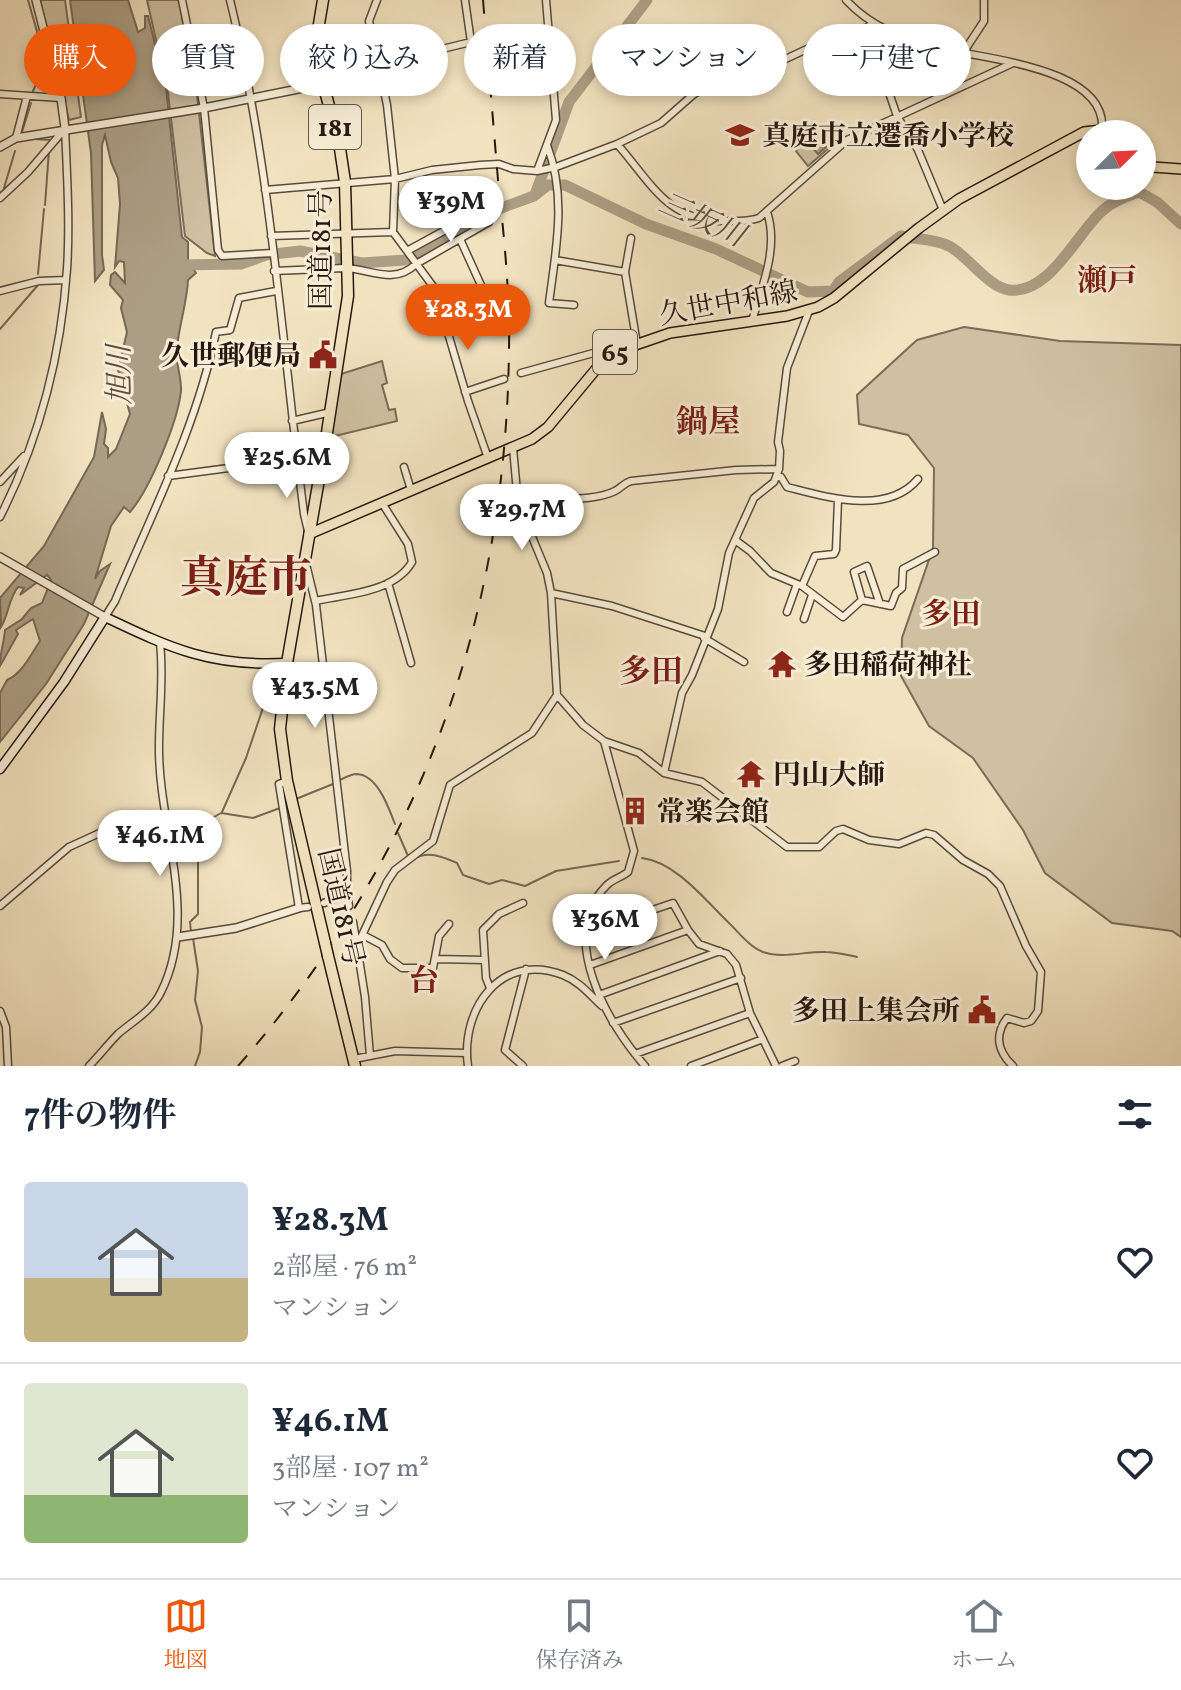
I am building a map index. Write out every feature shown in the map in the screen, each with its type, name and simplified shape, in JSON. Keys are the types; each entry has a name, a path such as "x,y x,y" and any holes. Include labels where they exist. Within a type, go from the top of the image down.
{"highway":[{"name":"国道181号","path":"319,24 323,0"},
{"name":"国道181号","path":"326,96 339,142 345,182 348,296 331,412 308,516 309,534 287,663 280,729 287,781 355,1062"}],"main road":[{"name":"久世中和線","path":"309,534 513,448 548,427 597,368 615,352 670,333 809,311 834,298 943,210 1076,136"},
{"path":"1156,167 1181,169"},
{"path":"0,769 64,682 105,617 160,643 211,660 287,663"}],"street":[{"path":"0,517 29,450 51,378 66,280 65,128 61,98 36,0"},
{"path":"192,0 182,1 204,108 218,250 222,256 273,253"},
{"path":"230,0 252,99 297,459 308,516"},
{"path":"370,24 377,0"},
{"path":"448,47 471,42 465,0"},
{"path":"537,171 556,120 546,0"},
{"path":"846,0 867,24"},
{"path":"971,41 984,21 984,0"},
{"path":"265,190 395,179 432,170 480,165 499,164 537,171 556,167 661,123 694,94 726,78 746,69 779,62 803,51"},
{"path":"971,55 1042,71 1084,90 1099,107 1103,120"},
{"path":"617,144 662,197 688,217 702,221 749,221 767,212 847,140 1013,63"},
{"path":"0,147 16,138 65,128 204,108 280,93"},
{"path":"0,94 24,96"},
{"path":"16,138 27,96 61,98"},
{"path":"385,96 395,179 393,232 435,289 488,458"},
{"path":"891,96 897,116 918,150 943,210"},
{"path":"0,198 28,172 65,128"},
{"path":"547,145 556,167 560,217 549,303 574,305"},
{"path":"407,251 480,211"},
{"path":"752,321 772,239 767,212"},
{"path":"274,267 349,268 383,275 408,271 415,263 489,222"},
{"path":"271,236 393,232"},
{"path":"631,238 625,272 637,344"},
{"path":"460,239 485,294"},
{"path":"555,260 625,272"},
{"path":"0,291 39,281 66,280"},
{"path":"0,557 105,617 195,412 216,332 230,330 233,326 239,298 276,291"},
{"path":"664,773 682,693 718,609 729,553 754,498 768,489 779,469 778,442 787,368 809,311"},
{"path":"521,373 608,349 615,352"},
{"path":"465,392 504,379"},
{"path":"292,421 331,412"},
{"path":"357,946 395,870 433,841 450,785 532,733 557,695 551,593 547,573 518,503 513,448"},
{"path":"0,482 29,450"},
{"path":"168,476 297,459"},
{"path":"404,467 411,490"},
{"path":"518,503 592,496 617,491 622,484 631,481 736,470 779,469"},
{"path":"776,477 781,477 787,487 838,500 876,501 910,489 918,479"},
{"path":"787,612 815,556 834,554 836,550 838,500"},
{"path":"315,601 351,596 388,583 407,572 412,562 408,544 382,503"},
{"path":"735,540 771,573 799,585 843,617 862,600"},
{"path":"862,600 891,606 896,593 902,588 903,569 935,552"},
{"path":"305,561 315,601 349,906"},
{"path":"862,600 854,572 867,566 880,604"},
{"path":"388,583 411,663"},
{"path":"551,593 612,606 705,637 744,662"},
{"path":"804,619 812,595"},
{"path":"89,1066 159,996 178,937 173,848 166,815 159,747 160,643"},
{"path":"557,695 583,725 604,741 639,753 664,773 702,782 787,847 819,847 836,831 843,829 869,840 899,844 926,833 934,835 963,860 988,874 1000,886 1041,972 1038,1011 1031,1021 1024,1023 1007,1018 1000,1027 999,1047 1013,1066"},
{"path":"604,741 634,851 628,872 607,885 599,897 585,933 590,965 604,1009"},
{"path":"178,937 236,928 304,908 279,784 287,781"},
{"path":"0,906 69,847 126,821 166,815"},
{"path":"324,903 347,893"},
{"path":"490,988 486,978 483,930 499,914 523,903"},
{"path":"585,933 673,903 699,944 732,958 750,1013 776,1066"},
{"path":"353,922 365,997 370,1056"},
{"path":"363,935 382,945 390,959 402,968 433,968 439,936 449,924"},
{"path":"590,965 688,930"},
{"path":"599,995 721,951"},
{"path":"435,959 485,960"},
{"path":"523,1066 505,1050 526,969"},
{"path":"468,1066 466,1053 472,1017 490,988 504,977 526,969 562,975 581,984 604,1009 645,1066"},
{"path":"613,1023 741,978"},
{"path":"0,1011 6,1027 8,1066"},
{"path":"635,1054 750,1013"},
{"path":"691,1066 763,1039"},
{"path":"355,1062 395,1051 466,1053"},
{"path":"782,1066 795,1061"}],"shaded area":[{"path":"40,0 65,0 68,24 46,24"},
{"path":"70,0 128,0 136,24 73,24"},
{"path":"147,0 179,0 184,24 152,24"},
{"path":"145,16 148,16 152,32 152,96 167,96 182,237 188,242 188,260 196,273 188,280 178,339 179,404 162,454 146,488 130,512 124,507 111,526 95,579 110,564 84,624 46,684 0,742 0,693 40,641 33,619 16,630 18,634 0,666 5,630 22,619 31,608 42,603 51,580 47,575 20,595 24,588 18,587 1,627 0,598 44,546 94,457 102,412 108,457 116,449 130,414 118,370 127,332 121,308 123,300 110,285 111,275 115,272 125,283 124,262 119,261 115,267 120,204 118,178 105,135 102,145 104,270 95,281 91,153 83,96 136,96 136,26 138,32 145,28"},
{"path":"63,96 78,96 81,117 69,120"},
{"path":"168,96 197,96 215,256 185,236"},
{"path":"826,127 832,130 837,141 808,166 796,151"},
{"path":"826,130 834,140 818,154 809,144"},
{"path":"964,327 1060,341 1181,345 1181,937 1172,931 1112,923 1045,873 1023,830 973,758 929,726 901,676 902,638 933,548 934,468 908,435 859,424 857,395 917,340"},
{"path":"382,361 387,383 382,385 389,410 395,409 397,421 331,437 341,374"}],"waterway":[{"path":"28,0 35,24"},
{"path":"536,192 569,102 647,0"},
{"path":"21,135 31,103"},
{"path":"34,139 51,140"},
{"path":"45,205 49,150"},
{"path":"4,188 15,151"},
{"name":"三坂川","path":"179,265 241,264 266,255 300,251 362,263 405,260 493,211 534,196 548,185 565,185 646,224 716,249 808,292 833,291 839,282 901,236 949,246 1001,288 1023,289 1049,274 1105,209 1139,192 1157,202 1181,224"},
{"path":"38,274 44,209"},
{"path":"0,329 38,285"},
{"path":"222,812 246,758 274,675"},
{"path":"338,781 357,774 371,780 382,794 395,824"},
{"path":"296,799 333,784"},
{"path":"191,932 190,922 198,914 198,858 207,821 221,813 253,818 280,808"},
{"path":"398,833 408,856"},
{"path":"414,859 436,855 457,863 463,875 489,884 502,880 525,886 556,871 619,861"},
{"path":"642,858 655,861 678,875 745,940 763,952 778,955 830,952 857,957"},
{"path":"193,938 198,971 195,1000 202,1027 200,1052 195,1066"}],"railway":[{"path":"238,1066 301,987 356,905 402,820 440,733 470,642 491,548 504,450 509,349 506,264 483,0"}],"place":[{"name":"真庭市立遷喬小学校","path":"740,135"},
{"name":"久世郵便局","path":"323,355"},
{"name":"多田稲荷神社","path":"782,664"},
{"name":"円山大師","path":"751,774"},
{"name":"常楽会館","path":"635,811"},
{"name":"多田上集会所","path":"982,1010"}],"district":[{"name":"瀬戸","path":"1107,280"},
{"name":"鍋屋","path":"708,421"},
{"name":"真庭市","path":"246,577"},
{"name":"多田","path":"951,614"},
{"name":"多田","path":"651,671"},
{"name":"台","path":"424,980"}],"water label":[{"name":"旭川","path":"119,375"}]}
